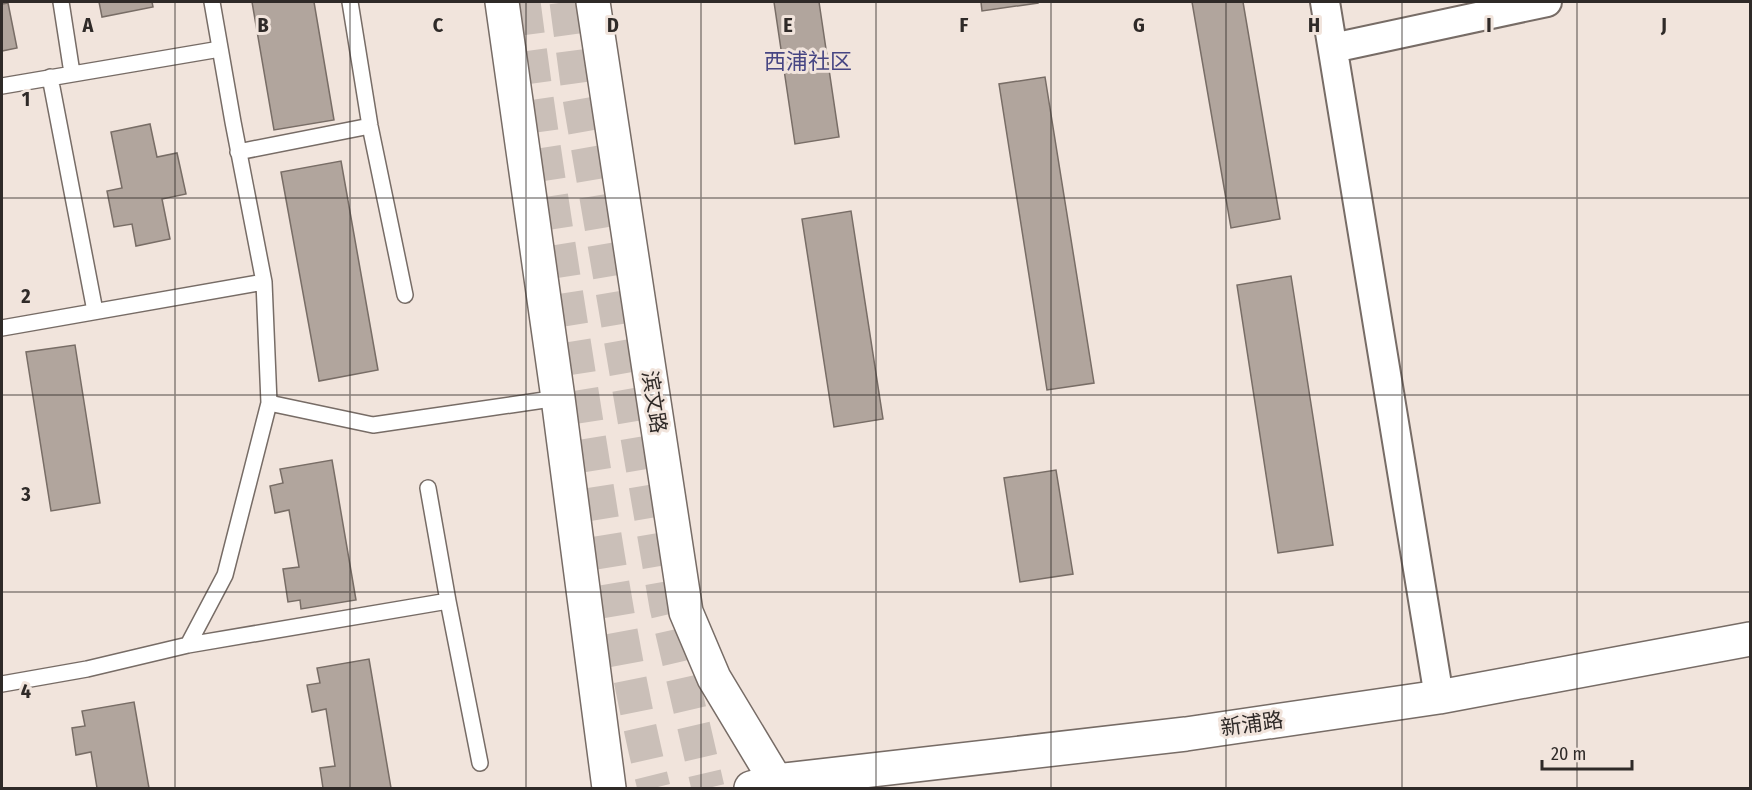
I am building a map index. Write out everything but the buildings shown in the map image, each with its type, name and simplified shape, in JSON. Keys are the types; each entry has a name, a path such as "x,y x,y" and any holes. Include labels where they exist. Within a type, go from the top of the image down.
{"main road":[{"path":"502,2 558,398 609,789"},
{"name":"滨文路","path":"593,2 686,612 714,678 769,786"},
{"name":"新浦路","path":"769,786 1186,734 1439,697 1750,639"}],"street":[{"path":"1325,2 1439,697"},
{"path":"1333,48 1547,2"}],"lane":[{"path":"60,2 72,74"},
{"path":"188,645 225,575 269,403 264,282 238,152 212,2"},
{"path":"350,2 370,126 405,295"},
{"path":"2,86 220,50"},
{"path":"50,77 95,311"},
{"path":"238,152 370,126"},
{"path":"2,328 264,282"},
{"path":"269,403 373,425 558,398"},
{"path":"428,488 480,763"},
{"path":"2,684 87,669 188,645 448,600"}],"tunnel":[{"path":"524,2 538,107 609,560 634,698 654,788"},
{"path":"566,2 578,92 666,607 708,788"}],"district":[{"name":"西浦社区","path":"808,61"}]}
